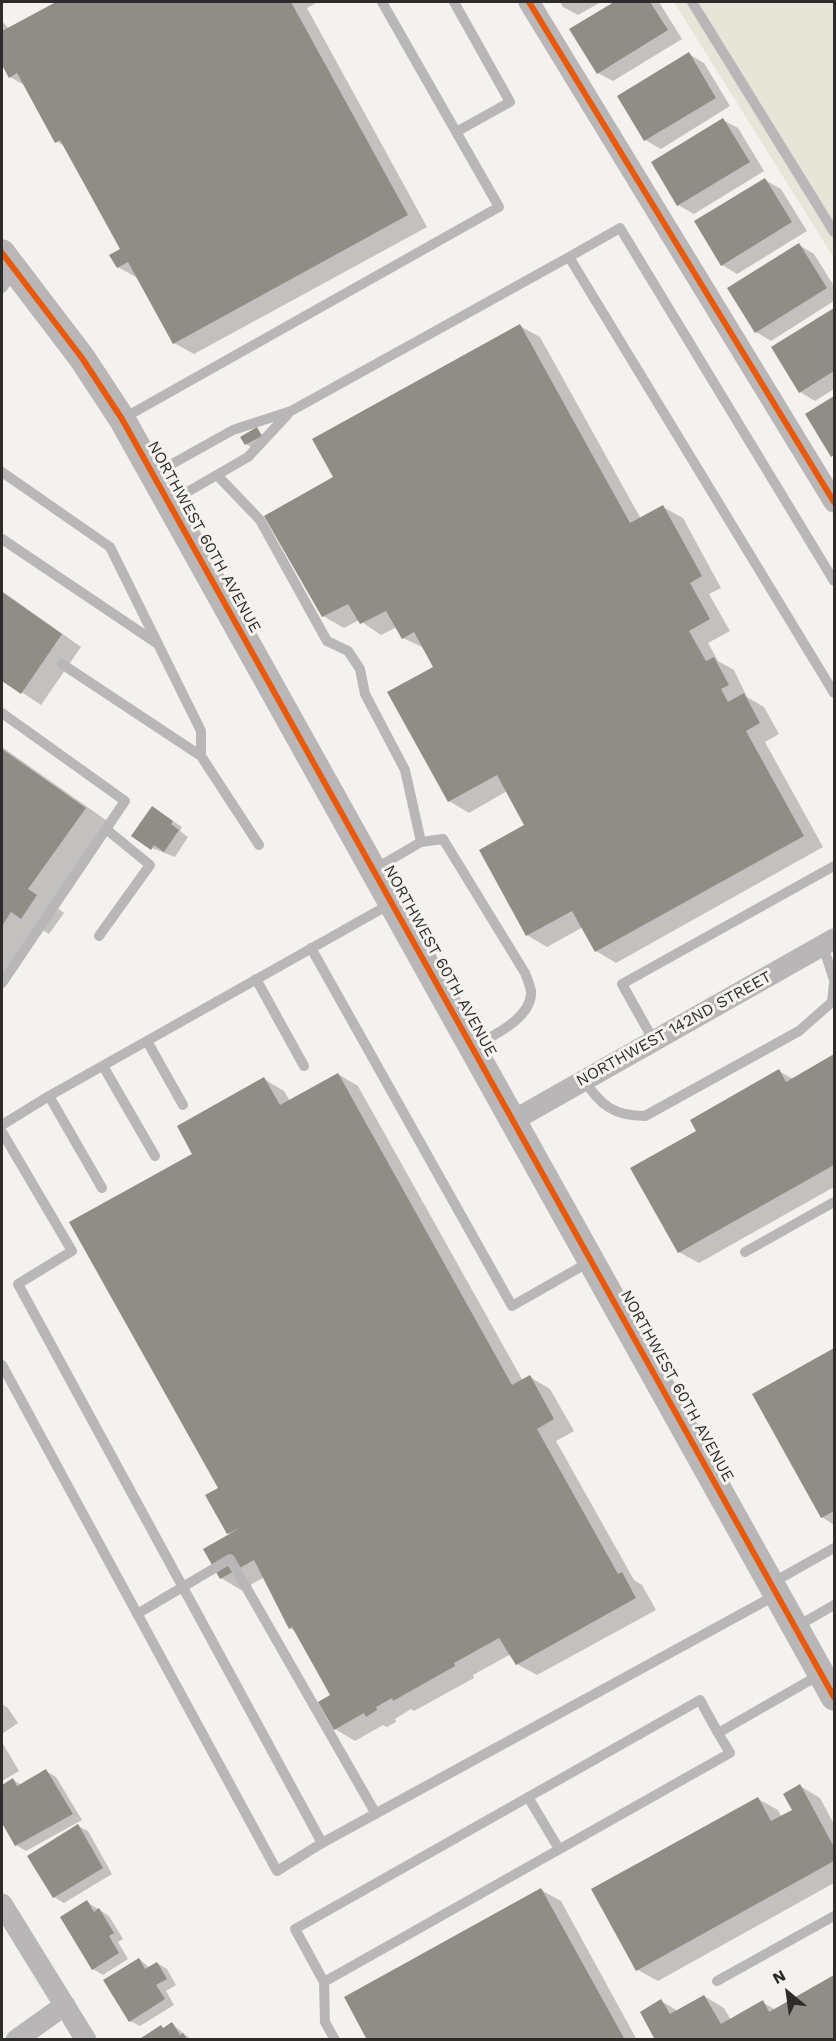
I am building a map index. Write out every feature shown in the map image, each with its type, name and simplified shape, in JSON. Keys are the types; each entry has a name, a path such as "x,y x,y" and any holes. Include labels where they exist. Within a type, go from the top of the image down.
{"street":[{"path":"529,2 834,502"},
{"name":"NORTHWEST 60TH AVENUE","path":"6,270 82,358 122,419 154,474 834,1697"},
{"name":"NORTHWEST 142ND STREET","path":"514,1120 829,942"},
{"path":"2,1904 86,2040"},
{"path":"16,2040 65,2005"}],"lane":[{"path":"122,419 499,207 382,2"},
{"path":"454,2 510,102 456,132"},
{"path":"692,2 834,232"},
{"path":"154,474 233,430 291,411 620,228 834,581"},
{"path":"569,257 834,693"},
{"path":"170,503 248,457 291,411"},
{"path":"2,472 110,548 201,731 201,756"},
{"path":"217,475 260,520 327,641 348,651 360,669 365,694 405,770 421,842"},
{"path":"2,539 158,645"},
{"path":"62,664 201,756 259,844"},
{"path":"2,713 125,801 2,983"},
{"path":"99,936 150,865 106,830"},
{"path":"374,870 421,842 443,839 525,973 531,992 527,1007 512,1023 473,1047"},
{"path":"654,1041 622,984 834,866"},
{"path":"2,1125 49,1096 392,903"},
{"path":"584,1080 597,1101 631,1116 645,1116 799,1031 832,1002 834,981 829,942"},
{"path":"311,948 512,1306 592,1260"},
{"path":"256,979 304,1066"},
{"path":"147,1041 183,1106"},
{"path":"104,1066 155,1156"},
{"path":"49,1096 102,1188"},
{"path":"2,1132 72,1251 18,1284 322,1843"},
{"path":"745,1252 834,1202"},
{"path":"2,1365 277,1870 774,1589 834,1548"},
{"path":"137,1614 230,1559 376,1814"},
{"path":"795,1627 834,1605"},
{"path":"718,1733 822,1674"},
{"path":"324,1982 730,1753 700,1700 295,1929 324,1982 325,2022 335,2040"},
{"path":"528,1797 559,1849"},
{"path":"717,1981 834,1916"}],"shaded area":[{"path":"674,2 834,2 834,258"}],"building":[{"path":"56,2 291,2 408,215 173,344 128,262 117,268 109,255 120,249 60,140 55,143 17,73 9,78 2,65 2,31"},
{"path":"614,2 650,2 668,30 597,74 569,29"},
{"path":"689,52 716,98 644,141 617,96"},
{"path":"723,118 750,162 677,206 651,162"},
{"path":"765,178 792,222 721,266 694,221"},
{"path":"799,243 827,288 755,333 727,288"},
{"path":"834,308 834,371 799,393 771,347"},
{"path":"520,324 630,523 663,505 702,576 690,583 710,619 689,631 706,661 714,657 729,685 721,689 728,702 744,693 760,723 746,731 804,836 595,952 572,911 526,936 479,850 524,825 497,775 448,802 387,692 433,667 414,632 402,639 386,611 360,624 348,604 322,617 264,516 333,477 312,439"},
{"path":"834,396 834,455 831,457 805,414"},
{"path":"257,427 262,436 245,445 240,437"},
{"path":"2,592 62,634 21,694 2,681"},
{"path":"2,749 86,808 28,889 37,895 21,919 11,912 2,926"},
{"path":"152,806 173,821 171,824 179,830 164,852 154,845 151,850 131,836"},
{"path":"834,1054 834,1165 678,1253 630,1168 696,1131 690,1120 779,1069 786,1082"},
{"path":"338,1073 512,1385 530,1375 554,1419 537,1429 618,1574 622,1572 636,1598 516,1665 499,1638 393,1701 392,1698 376,1707 377,1710 366,1717 364,1713 334,1730 318,1702 330,1695 292,1627 289,1629 254,1560 220,1579 203,1549 240,1528 227,1534 205,1495 218,1488 69,1222 192,1154 177,1126 264,1077 280,1105"},
{"path":"834,1348 834,1511 821,1518 752,1394"},
{"path":"46,1769 73,1814 15,1846 2,1823 2,1785 13,1778 17,1786"},
{"path":"800,1784 834,1847 834,1861 636,1971 591,1889 758,1797 771,1821 792,1810 783,1794"},
{"path":"78,1824 103,1868 53,1898 27,1856"},
{"path":"541,1888 625,2040 367,2040 344,1997"},
{"path":"87,1900 94,1912 99,1908 114,1933 109,1936 119,1953 92,1970 60,1917"},
{"path":"139,1958 145,1969 157,1962 167,1979 156,1985 165,1999 129,2022 103,1980"},
{"path":"834,1975 834,2040 655,2040 640,2012 661,1999 670,2014 704,1995 721,2024 763,2000 769,2012"},
{"path":"172,2022 180,2035 183,2033 187,2040 138,2040 161,2025 163,2028"}],"cycle path":[{"path":"529,2 834,502"},
{"path":"2,253 82,358 122,419 834,1697"}]}
